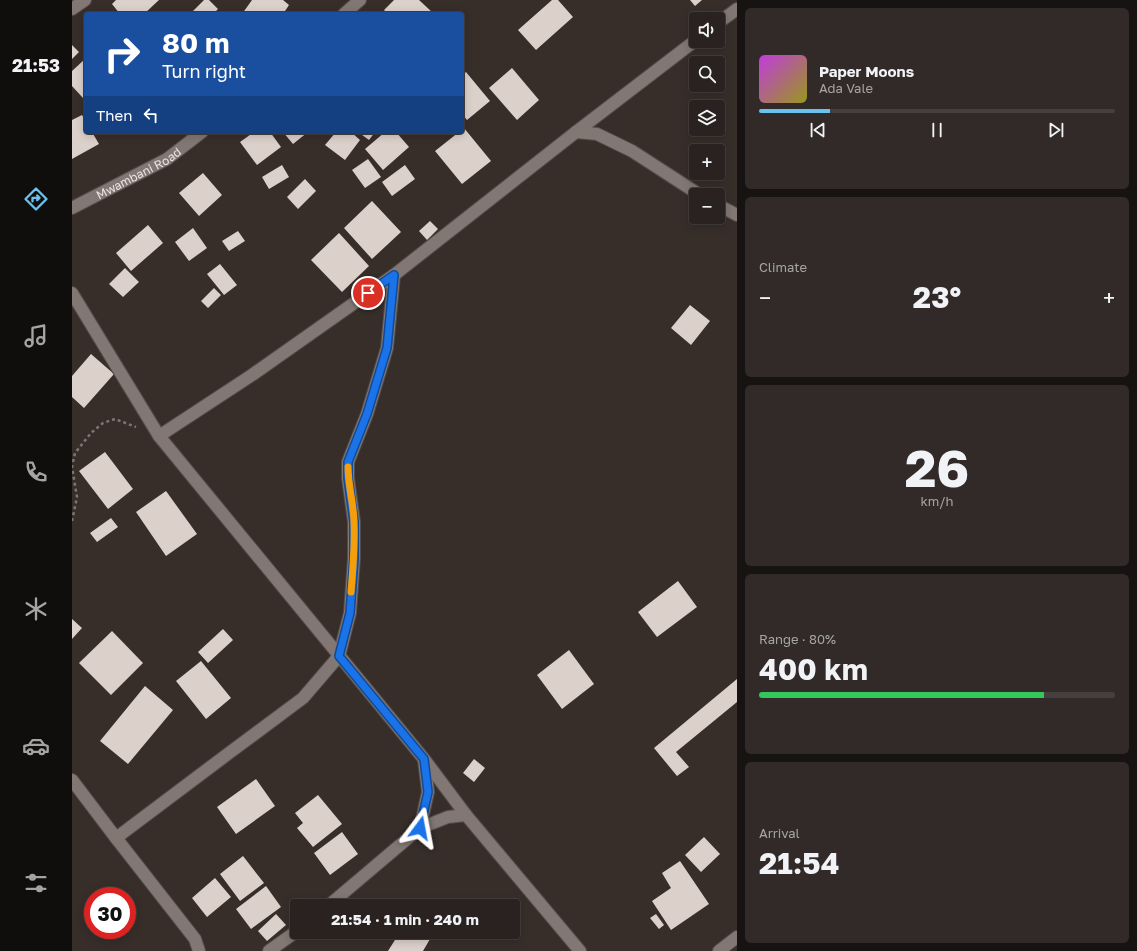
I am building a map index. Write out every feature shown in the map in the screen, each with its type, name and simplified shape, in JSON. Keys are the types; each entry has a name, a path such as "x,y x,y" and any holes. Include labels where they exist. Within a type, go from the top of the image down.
{"street":[{"path":"72,9 85,0"},
{"path":"346,12 360,0"},
{"path":"725,18 737,9"},
{"path":"159,436 252,375 394,275 689,45"},
{"path":"576,132 597,134 632,151 689,188"},
{"name":"Mwambani Road","path":"72,208 167,159 199,134"},
{"path":"725,209 737,215"},
{"path":"116,838 228,752 303,698 339,656 350,613 354,558 354,522 348,478 348,462 367,414 387,348 394,275"},
{"path":"72,293 159,436 424,759 466,815 580,951"},
{"path":"420,828 428,792 424,759"},
{"path":"72,780 195,939 199,951"},
{"path":"336,899 420,828 448,817 466,815"},
{"path":"269,951 290,936"},
{"path":"719,951 737,937"}],"path":[{"path":"72,521 77,497 72,467 75,453 90,433 103,424 116,419 159,436"}],"building":[{"path":"116,0 159,0 146,12 118,12 112,4"},
{"path":"204,0 209,0 218,9 215,12 192,12"},
{"path":"252,0 283,0 289,5 284,12 243,12"},
{"path":"394,0 419,0 432,12 386,12 384,10"},
{"path":"552,0 558,0 573,17 536,50 518,30"},
{"path":"690,0 702,0 695,6"},
{"path":"72,45 79,52 72,59"},
{"path":"84,60 83,98 72,86 72,71"},
{"path":"512,68 539,100 517,120 489,88"},
{"path":"466,72 490,101 467,120 464,116 464,74"},
{"path":"82,115 84,118 84,134 93,134 99,144 72,159 72,120"},
{"path":"464,128 491,161 462,184 435,151 456,134 464,134"},
{"path":"251,134 271,134 281,147 257,165 240,142"},
{"path":"285,134 306,134 293,144"},
{"path":"334,134 353,134 360,140 345,160 325,145"},
{"path":"361,134 374,134 369,140"},
{"path":"383,134 398,134 409,147 383,170 365,149"},
{"path":"368,159 381,177 365,188 352,170"},
{"path":"282,165 289,177 269,189 262,177"},
{"path":"405,165 415,179 392,196 382,182"},
{"path":"203,173 222,195 199,216 179,193"},
{"path":"305,179 316,191 298,209 287,197"},
{"path":"372,201 401,232 372,259 344,228"},
{"path":"430,221 438,229 427,240 419,231"},
{"path":"148,225 163,243 131,271 116,253"},
{"path":"193,228 207,248 189,261 175,242"},
{"path":"238,231 245,241 229,251 222,241"},
{"path":"339,233 369,266 342,292 311,260"},
{"path":"220,264 237,285 224,295 207,274"},
{"path":"125,268 139,282 123,297 109,284"},
{"path":"214,288 221,295 208,308 201,301"},
{"path":"690,305 710,321 691,345 671,328"},
{"path":"91,354 114,374 84,408 72,397 72,376"},
{"path":"105,452 133,489 108,509 79,471"},
{"path":"166,491 197,534 166,556 136,512"},
{"path":"111,518 118,527 97,542 90,533"},
{"path":"678,581 697,607 657,637 638,612"},
{"path":"72,619 82,628 72,639"},
{"path":"223,629 233,640 208,663 198,652"},
{"path":"112,631 143,663 111,695 79,663"},
{"path":"569,650 594,684 562,709 537,675"},
{"path":"201,661 231,698 206,719 176,681"},
{"path":"737,679 737,702 676,752 689,767 677,776 654,748"},
{"path":"145,686 173,710 128,764 100,741"},
{"path":"474,759 485,768 474,782 463,773"},
{"path":"256,779 275,806 236,834 217,807"},
{"path":"318,795 342,824 313,847 297,828 303,823 295,813"},
{"path":"342,832 358,854 330,875 314,853"},
{"path":"704,837 720,854 701,872 685,855"},
{"path":"243,856 264,883 240,901 220,874"},
{"path":"680,861 709,904 671,930 652,901 671,888 662,873"},
{"path":"215,878 231,897 207,917 192,898"},
{"path":"266,886 281,907 251,929 236,909"},
{"path":"276,914 286,925 267,941 258,931"},
{"path":"656,914 664,925 659,929 650,918"},
{"path":"396,939 430,939 423,951 388,951"}],"slow traffic":[{"path":"348,467 354,522 354,558 351,592"}],"route":[{"path":"368,293 394,275 387,348 367,414 348,462 348,478 354,522 354,558 350,613 339,656 424,759 428,792 420,828"}]}
